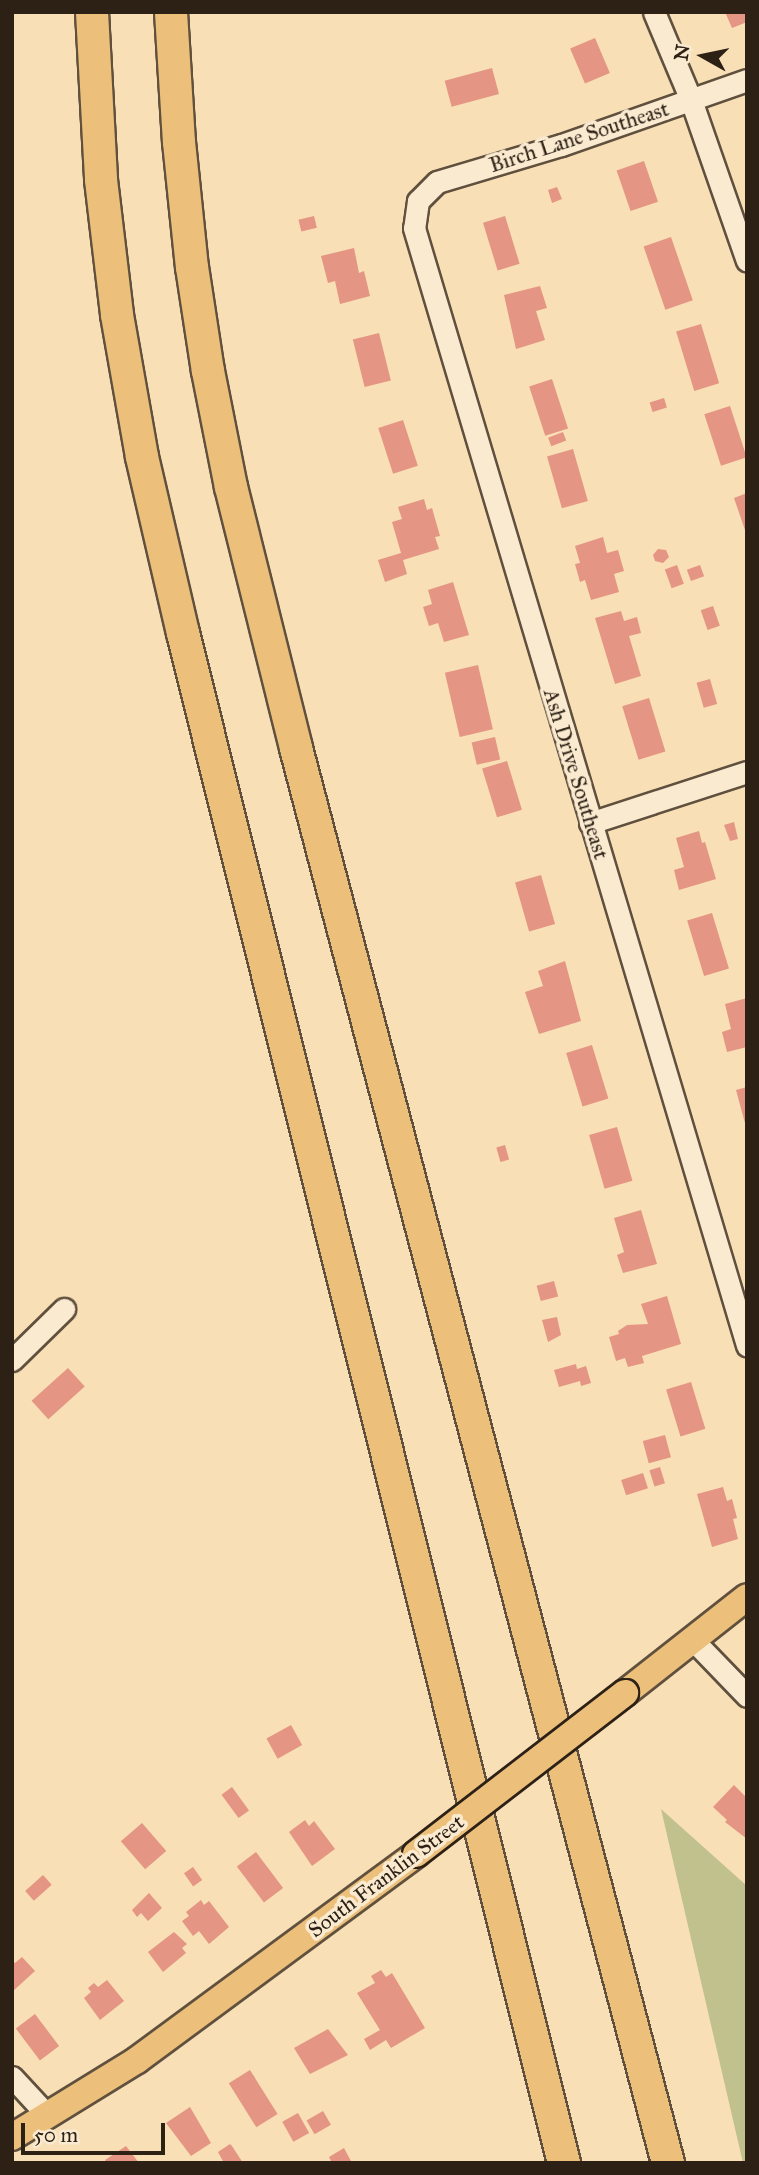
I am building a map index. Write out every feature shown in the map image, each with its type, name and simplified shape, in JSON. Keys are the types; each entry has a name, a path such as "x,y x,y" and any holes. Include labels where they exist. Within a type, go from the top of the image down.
{"highway":[{"path":"92,12 101,180 117,315 145,471 564,2163"},
{"path":"172,12 179,142 192,267 208,371 231,487 293,735 668,2163"}],"main road":[{"name":"South Franklin Street","path":"12,2137 137,2060 416,1854 747,1597"}],"street":[{"path":"654,12 691,100 747,261"},
{"name":"Birch Lane Southeast","path":"418,201 437,182 561,145 747,80"},
{"name":"Ash Drive Southeast","path":"418,201 414,228 747,1345"},
{"path":"590,823 747,772"},
{"path":"12,1360 65,1309"},
{"path":"693,1640 747,1696"},
{"path":"12,2077 48,2116"}],"green space":[{"path":"661,1809 747,1886 747,2163 743,2163"}],"building":[{"path":"725,12 747,12 747,22 732,28"},
{"path":"595,38 610,73 585,84 570,49"},
{"path":"492,68 499,94 452,107 445,81"},
{"path":"644,161 658,202 631,211 617,170"},
{"path":"557,187 562,199 552,203 548,190"},
{"path":"314,216 317,228 301,232 298,220"},
{"path":"505,216 520,264 498,271 483,223"},
{"path":"671,237 693,300 665,310 644,246"},
{"path":"354,248 359,273 364,271 370,296 340,304 335,281 328,283 321,256"},
{"path":"540,286 547,308 536,311 545,340 516,349 504,295"},
{"path":"701,324 719,383 694,391 676,332"},
{"path":"379,333 391,381 365,387 353,340"},
{"path":"552,379 568,428 545,436 529,386"},
{"path":"664,398 667,408 653,412 650,402"},
{"path":"730,406 747,457 721,466 704,414"},
{"path":"403,420 418,466 393,474 378,428"},
{"path":"563,432 566,440 551,446 548,438"},
{"path":"573,449 588,501 562,508 547,456"},
{"path":"747,493 747,533 746,533 734,498"},
{"path":"424,499 427,510 432,508 440,536 435,537 439,549 403,560 407,574 385,582 378,560 401,553 392,522 402,519 398,507"},
{"path":"603,537 607,553 618,550 624,571 614,574 619,592 591,600 585,580 580,582 575,564 580,563 575,546"},
{"path":"658,549 666,550 669,557 663,563 655,561 653,555"},
{"path":"677,565 684,584 672,588 665,569"},
{"path":"700,565 704,576 691,581 687,570"},
{"path":"453,582 469,635 444,642 438,623 429,626 423,607 432,604 428,590"},
{"path":"713,606 720,626 708,630 701,610"},
{"path":"621,611 624,621 637,617 641,633 629,636 641,676 615,684 595,618"},
{"path":"478,665 493,729 460,737 445,673"},
{"path":"710,679 717,704 704,708 697,683"},
{"path":"649,698 665,752 639,760 622,706"},
{"path":"495,737 500,759 477,765 472,742"},
{"path":"507,761 522,810 497,817 482,769"},
{"path":"734,822 738,839 730,841 724,825"},
{"path":"699,831 716,879 679,890 674,870 684,867 676,838"},
{"path":"541,875 555,924 529,931 515,882"},
{"path":"712,913 729,968 704,976 687,921"},
{"path":"565,961 581,1021 539,1034 525,992 543,986 538,971"},
{"path":"747,998 747,1047 727,1052 722,1032 731,1029 725,1004"},
{"path":"592,1045 608,1099 583,1106 566,1053"},
{"path":"747,1087 747,1127 746,1127 736,1090"},
{"path":"617,1127 632,1181 605,1189 589,1135"},
{"path":"505,1145 509,1159 500,1162 496,1147"},
{"path":"641,1210 657,1264 623,1273 617,1255 624,1252 614,1218"},
{"path":"554,1281 558,1296 541,1301 537,1286"},
{"path":"667,1296 681,1344 642,1356 644,1363 628,1367 625,1358 616,1361 609,1337 619,1334 618,1331 627,1325 648,1324 641,1304"},
{"path":"557,1317 561,1335 548,1342 542,1320"},
{"path":"576,1364 577,1369 586,1366 591,1383 581,1386 580,1381 559,1387 554,1370"},
{"path":"68,1368 85,1387 48,1419 32,1401"},
{"path":"691,1382 705,1429 680,1436 666,1390"},
{"path":"665,1435 671,1457 649,1463 643,1441"},
{"path":"660,1467 665,1483 654,1486 649,1470"},
{"path":"643,1473 648,1488 626,1495 621,1480"},
{"path":"723,1487 727,1501 732,1499 737,1518 733,1519 738,1539 712,1547 697,1494"},
{"path":"291,1725 302,1745 278,1759 267,1739"},
{"path":"734,1785 747,1798 747,1839 725,1822 727,1820 713,1807"},
{"path":"232,1787 249,1810 239,1818 221,1795"},
{"path":"305,1820 309,1826 314,1821 335,1849 312,1866 289,1832"},
{"path":"142,1823 166,1851 145,1869 121,1841"},
{"path":"256,1852 283,1888 264,1902 237,1866"},
{"path":"193,1867 202,1880 193,1886 184,1873"},
{"path":"43,1875 52,1885 34,1901 25,1891"},
{"path":"149,1893 162,1908 148,1921 141,1913 137,1917 132,1910"},
{"path":"201,1900 204,1905 209,1901 229,1927 209,1944 199,1931 193,1936 182,1921 189,1916 186,1912"},
{"path":"174,1932 187,1944 182,1948 186,1953 163,1972 148,1952"},
{"path":"22,1957 35,1971 12,1992 12,1960 15,1963"},
{"path":"381,1970 386,1977 392,1973 425,2028 391,2048 386,2040 370,2050 364,2039 380,2030 357,1993 375,1983 371,1976"},
{"path":"107,1980 124,2001 100,2020 84,1998 91,1992 88,1988 94,1983 98,1987"},
{"path":"35,2014 59,2046 40,2060 16,2028"},
{"path":"328,2029 348,2055 310,2074 294,2048"},
{"path":"250,2070 278,2114 256,2127 229,2083"},
{"path":"190,2107 211,2143 191,2156 166,2123"},
{"path":"323,2111 331,2125 315,2134 307,2120"},
{"path":"298,2113 309,2133 293,2142 282,2122"},
{"path":"230,2144 243,2163 224,2163 218,2152"},
{"path":"126,2146 139,2163 106,2163 105,2160"},
{"path":"344,2148 352,2163 332,2163 329,2157"}]}
